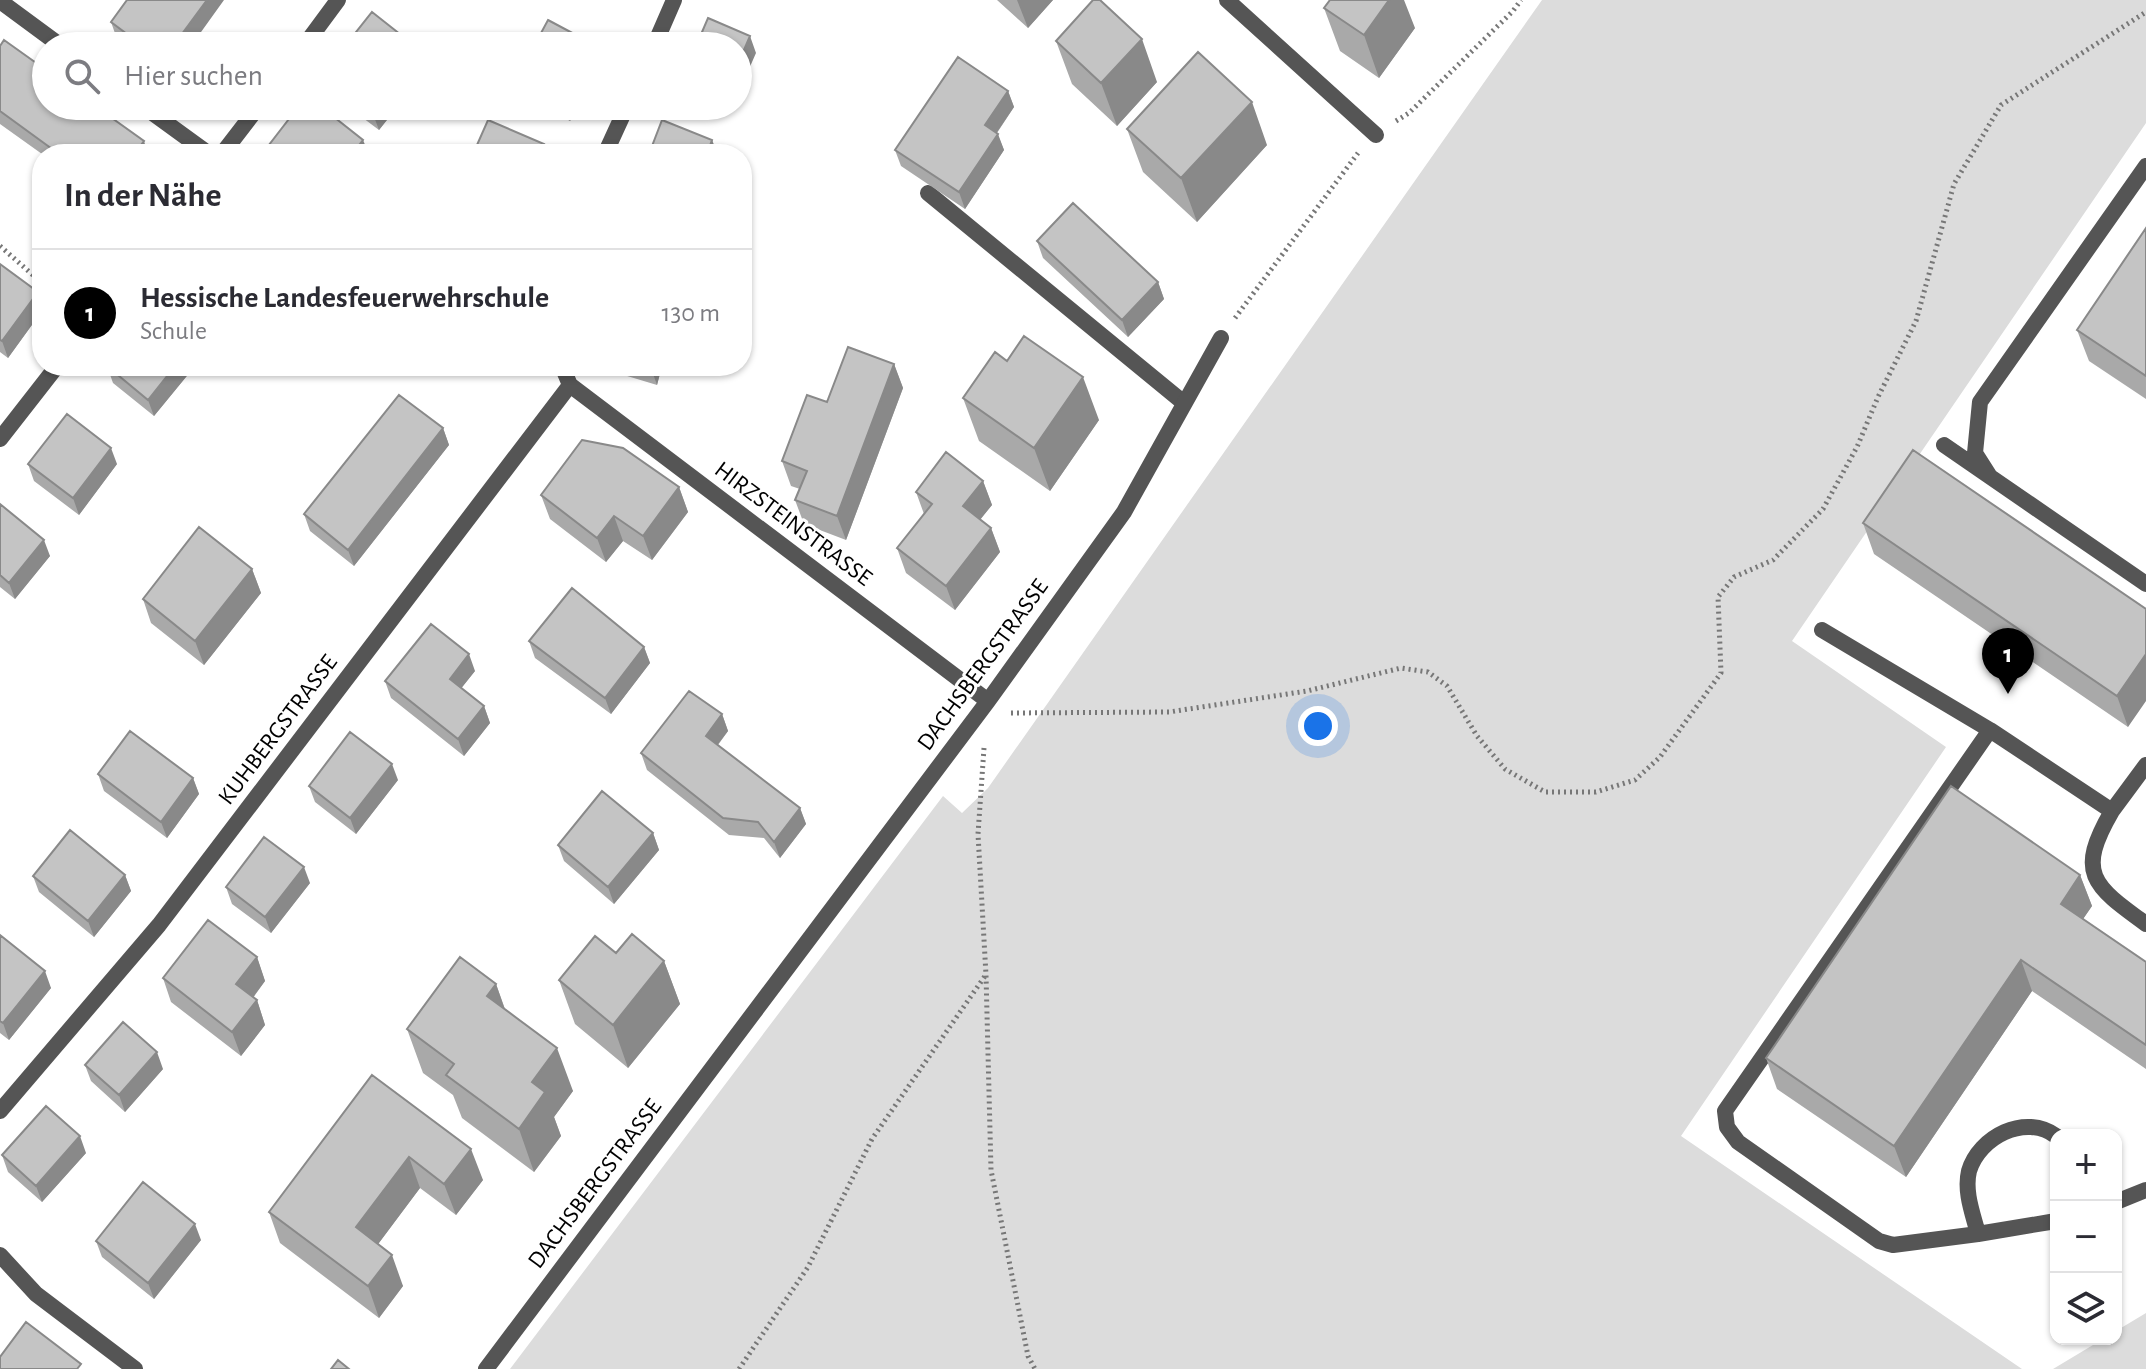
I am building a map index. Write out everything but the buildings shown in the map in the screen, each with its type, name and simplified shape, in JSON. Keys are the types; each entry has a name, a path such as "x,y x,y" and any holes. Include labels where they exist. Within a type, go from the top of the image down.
{"street":[{"path":"314,32 338,0"},
{"path":"660,32 674,0"},
{"path":"1227,0 1376,135"},
{"path":"2,3 42,32"},
{"path":"162,120 195,144"},
{"path":"230,144 248,120"},
{"path":"610,144 621,120"},
{"path":"1989,475 1975,453 1980,402 2146,166"},
{"path":"928,193 1184,403"},
{"name":"DACHSBERGSTRASSE","path":"486,1369 988,701 1124,512 1221,338"},
{"path":"0,439 49,376"},
{"path":"566,376 570,385"},
{"name":"HIRZSTEINSTRASSE","path":"570,385 988,701"},
{"name":"KUHBERGSTRASSE","path":"0,1111 159,925 570,385"},
{"path":"1944,445 2146,584"},
{"path":"1822,630 1990,730 2112,811"},
{"path":"1990,730 1725,1111 1727,1127 1738,1142 1879,1241 1893,1245 2050,1222"},
{"path":"2146,765 2096,838 2091,866 2100,886 2146,924"},
{"path":"1978,1234 1968,1197 1968,1173 1978,1152 2021,1125 2050,1132"},
{"path":"2118,1201 2146,1190"},
{"path":"0,1255 36,1294 135,1369"}],"path":[{"path":"1221,338 1348,164 1376,135 1409,113 1521,0"},
{"path":"988,701 1011,713 1169,712 1307,691 1401,668 1428,672 1447,686 1477,736 1505,769 1545,792 1596,792 1635,780 1660,757 1721,673 1718,597 1734,577 1773,560 1823,509 1857,447 1916,321 1954,184 2001,105 2146,12"},
{"path":"0,246 32,274"},
{"path":"985,745 978,834 986,975 991,1170 1028,1356 1035,1369"},
{"path":"739,1369 808,1267 872,1139 986,975"}],"shaded area":[{"path":"1542,0 2146,0 2146,123 1792,641 1946,747 1681,1136 2022,1369 510,1369 943,796 962,813 988,788"},
{"path":"2146,1313 2146,1369 2053,1369 2093,1345 2122,1345 2122,1327"}],"place":[{"name":"Hessische Landesfeuerwehrschule","path":"2008,694"}]}
